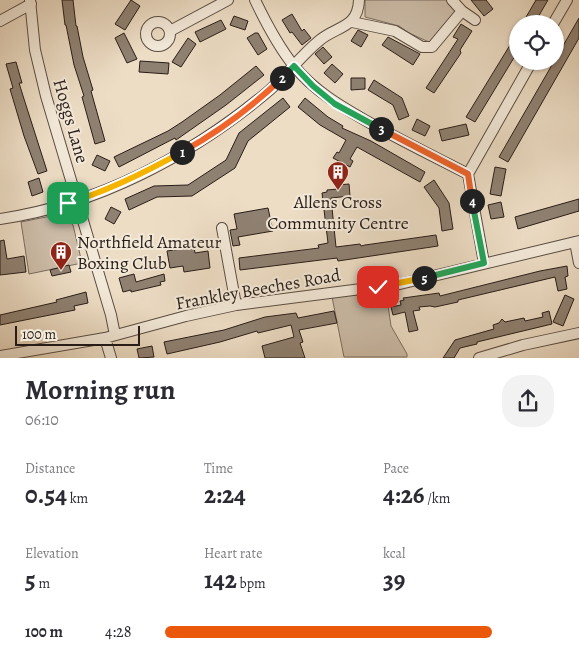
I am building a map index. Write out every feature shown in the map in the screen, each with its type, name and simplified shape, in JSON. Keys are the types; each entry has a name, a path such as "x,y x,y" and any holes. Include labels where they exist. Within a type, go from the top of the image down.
{"street":[{"path":"170,31 228,0"},
{"path":"255,0 271,32 294,66 313,86 335,104 468,174"},
{"path":"0,219 22,216 77,201 161,164 192,147 266,93 320,40 352,22 359,10 359,0"},
{"path":"452,0 474,20"},
{"path":"558,15 567,0"},
{"path":"0,21 30,2"},
{"name":"Hoggs Lane","path":"30,2 35,50 111,315 110,337 112,358"},
{"path":"352,22 395,30 422,47 427,47 432,46 462,11"},
{"path":"484,263 468,174 527,70"},
{"path":"222,228 236,305"},
{"path":"577,242 579,263"},
{"name":"Frankley Beeches Road","path":"0,356 110,337 186,316 236,305 400,284 577,242"},
{"path":"479,358 523,345 579,333"}],"shaded area":[{"path":"365,0 448,0 458,9 443,32 429,42 399,26 365,17"},
{"path":"61,214 73,225 82,263 29,274 21,222"},
{"path":"386,292 391,326 407,357 344,357 332,297"}],"building":[{"path":"62,0 73,0 76,26 83,57 105,141 95,144 82,97 84,96 74,65 65,25"},
{"path":"131,0 140,6 125,30 115,24"},
{"path":"471,0 486,0 493,9 484,16"},
{"path":"536,0 548,0 539,15 527,15"},
{"path":"292,14 302,31 304,29 311,38 302,45 292,32 290,33 282,20"},
{"path":"234,16 248,21 245,30 230,25"},
{"path":"579,18 579,38 564,64 564,44"},
{"path":"221,20 226,29 200,42 195,32"},
{"path":"461,24 472,31 460,50 461,53 434,93 426,88 458,39 453,37"},
{"path":"358,30 368,35 361,47 351,41"},
{"path":"124,33 137,59 127,63 115,38"},
{"path":"258,33 267,49 258,55 247,38"},
{"path":"388,37 420,54 413,65 382,45"},
{"path":"188,38 196,44 181,67 172,62"},
{"path":"323,47 332,57 324,64 315,54"},
{"path":"509,47 509,66 475,122 466,117"},
{"path":"140,61 169,63 168,74 139,72"},
{"path":"16,62 22,83 19,83 47,171 38,174 10,89 13,88 6,64"},
{"path":"332,64 343,74 335,83 324,73"},
{"path":"256,66 264,75 226,105 176,140 175,138 119,167 114,157 168,131 220,95"},
{"path":"549,70 561,70 508,162 499,157"},
{"path":"351,78 365,78 365,89 351,90"},
{"path":"374,80 402,98 409,116 399,120 393,105 368,90"},
{"path":"283,98 290,107 248,141 235,168 192,196 157,197 129,210 125,199 154,186 188,185 226,160 239,133"},
{"path":"305,98 328,117 343,126 342,128 371,141 425,172 420,182 357,147 350,159 353,161 350,167 333,158 337,152 339,153 346,140 320,125 298,107"},
{"path":"417,119 430,126 425,136 412,130"},
{"path":"466,124 469,135 442,141 439,130"},
{"path":"97,155 110,161 105,171 92,165"},
{"path":"495,167 506,169 501,196 490,194"},
{"path":"39,178 43,192 32,196 28,182"},
{"path":"434,180 449,203 453,229 442,231 439,208 424,187"},
{"path":"349,184 350,196 331,198 336,247 360,244 361,246 436,235 438,246 338,261 337,258 240,270 239,258 319,248 318,245 328,243 322,193 327,192 327,190 338,189 338,185"},
{"path":"579,199 579,211 518,229 515,217"},
{"path":"501,202 504,217 491,219 488,205"},
{"path":"111,207 121,212 114,224 105,219"},
{"path":"268,208 273,231 238,237 240,245 233,246 230,230 237,229 234,214"},
{"path":"4,240 7,259 24,256 26,272 0,275 0,241"},
{"path":"194,247 195,253 208,251 210,268 184,272 183,266 170,268 167,251"},
{"name":"Northfield Amateur Boxing Club","path":"69,265 71,272 52,276 50,270"},
{"path":"567,266 568,276 565,277 567,289 558,291 555,277 458,300 458,302 435,307 419,307 420,310 413,311 418,330 409,332 405,312 393,315 391,307 401,305 400,301 404,300 403,298 439,293 440,296"},
{"path":"134,274 136,282 164,274 165,281 160,282 161,285 123,292 119,278"},
{"path":"86,292 88,303 74,306 75,310 0,325 0,315 57,302 56,300"},
{"path":"565,295 574,299 563,326 553,322"},
{"path":"334,311 337,323 299,330 303,342 300,343 305,358 265,358 262,346 294,337 291,325 258,333 257,331 167,354 164,342 224,330 265,317 296,313 298,318"},
{"path":"549,311 552,324 477,342 477,344 460,348 454,358 443,358 455,340 494,329 493,325 499,323 502,319 505,322 524,318 525,321 543,317 542,313"},
{"path":"152,346 154,357 139,358 137,349"}],"place":[{"name":"Allens Cross Community Centre","path":"338,191"},
{"name":"Northfield Amateur Boxing Club","path":"61,271"}],"route":[{"path":"68,203 93,195 161,164 192,147 266,93 294,66 313,86 335,104 468,174 484,263 400,284 378,287"}]}
